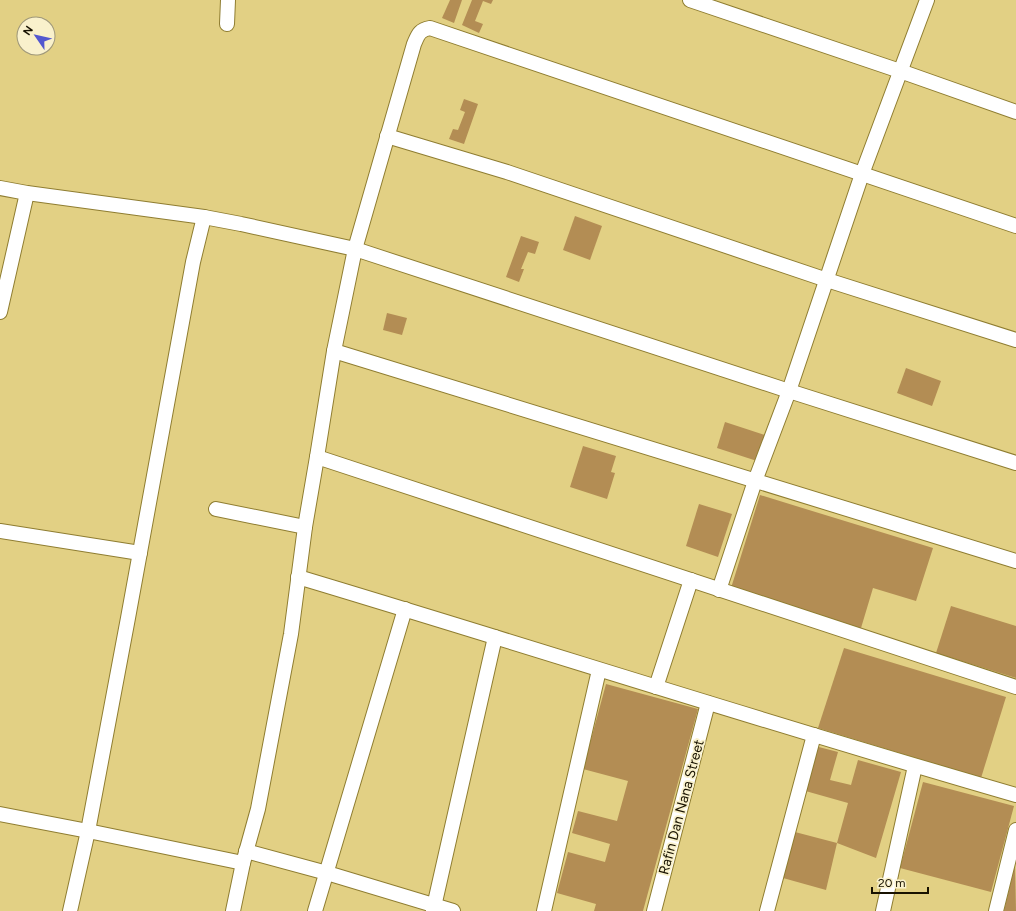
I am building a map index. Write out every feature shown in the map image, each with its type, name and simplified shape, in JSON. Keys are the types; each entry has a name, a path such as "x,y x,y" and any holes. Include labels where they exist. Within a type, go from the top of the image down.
{"street":[{"path":"227,24 228,0"},
{"path":"690,0 1016,112"},
{"path":"719,590 755,480 790,391 862,174 927,0"},
{"path":"233,911 244,857 258,809 291,634 305,527 334,351 354,249 418,34 424,29 430,28 1016,226"},
{"path":"387,136 507,172 827,280 1016,340"},
{"path":"0,188 204,217 354,249 1016,463"},
{"path":"0,312 27,193"},
{"path":"70,911 88,831 193,262 204,217"},
{"path":"334,351 1016,561"},
{"path":"317,457 1016,687"},
{"path":"216,509 305,527"},
{"path":"0,531 140,553"},
{"path":"298,577 708,703 1016,795"},
{"path":"656,687 691,580"},
{"path":"315,911 405,609"},
{"path":"434,908 495,637"},
{"path":"544,911 600,670"},
{"name":"Rafin Dan Nana Street","path":"654,911 708,703"},
{"path":"767,911 814,735"},
{"path":"883,911 916,766"},
{"path":"0,814 327,873 434,908 453,911"},
{"path":"996,911 1016,830"}],"building":[{"path":"450,0 462,0 454,23 442,18"},
{"path":"472,0 493,0 491,4 483,1 475,21 483,24 479,33 462,25"},
{"path":"464,99 478,104 464,144 449,139 453,129 458,130 465,112 460,110"},
{"path":"575,216 602,226 590,260 563,250"},
{"path":"521,236 539,242 535,254 528,252 521,269 524,269 519,282 506,277"},
{"path":"387,313 407,318 402,335 383,330"},
{"path":"906,368 941,381 932,406 897,393"},
{"path":"725,422 765,435 757,461 717,448"},
{"path":"583,446 616,456 611,472 615,473 607,499 570,487"},
{"path":"760,495 933,548 916,601 873,588 861,628 731,588"},
{"path":"699,504 732,514 718,557 686,546"},
{"path":"951,606 1016,626 1016,678 936,653"},
{"path":"844,648 1006,697 981,778 818,728"},
{"path":"606,684 698,709 643,911 594,911 596,904 557,893 568,852 605,862 610,844 572,833 578,811 617,821 628,781 583,769"},
{"path":"815,746 838,752 830,780 851,785 858,760 901,772 876,858 837,843 848,803 802,790"},
{"path":"923,782 1014,806 991,892 900,868"},
{"path":"795,832 837,843 826,890 783,878"},
{"path":"1015,865 1016,911 1004,911"}]}
